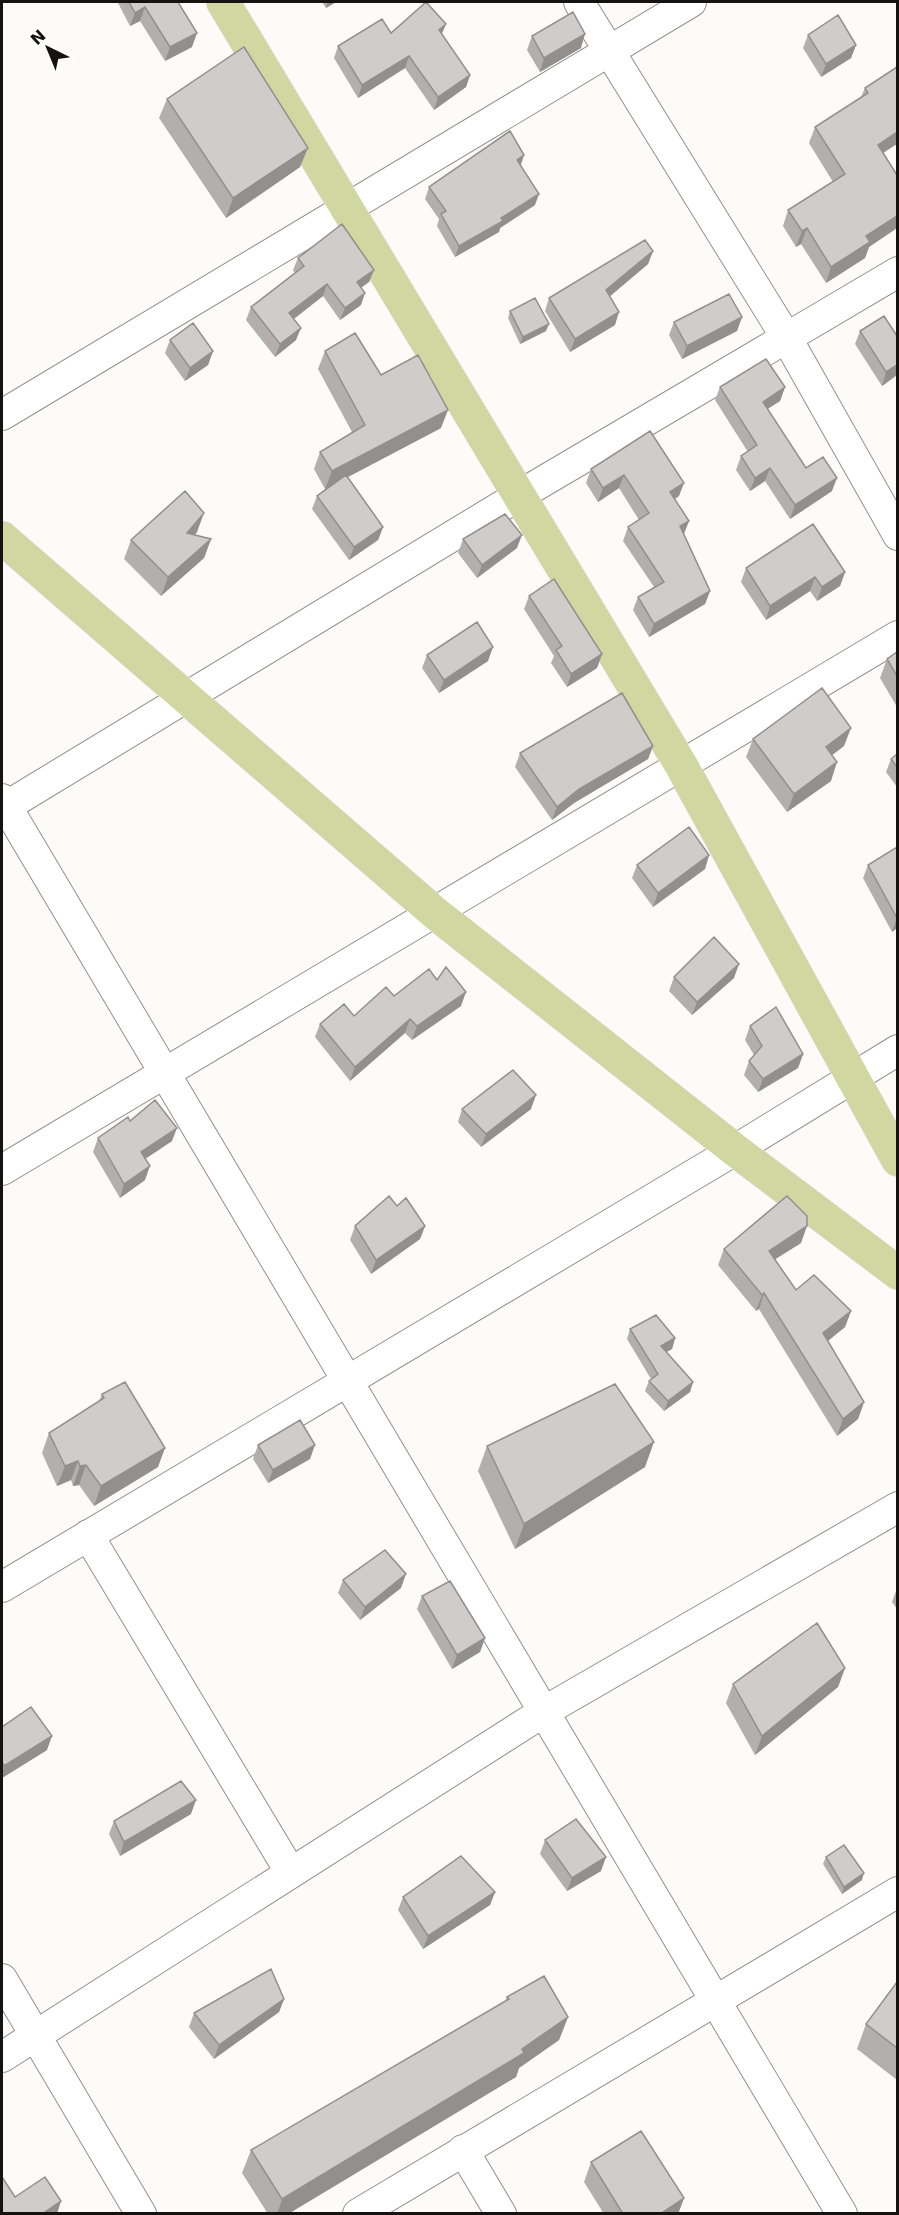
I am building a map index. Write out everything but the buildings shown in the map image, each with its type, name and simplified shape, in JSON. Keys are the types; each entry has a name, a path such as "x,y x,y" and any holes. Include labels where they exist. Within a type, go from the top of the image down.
{"main road":[{"path":"223,2 681,765 897,1160"},
{"path":"2,538 435,913 735,1150 897,1273"}],"street":[{"path":"579,2 786,337 897,535"},
{"path":"2,415 607,50 691,2"},
{"path":"842,2214 348,1380 3,805 187,699 520,495 897,272"},
{"path":"2,1170 897,636"},
{"path":"2,1587 735,1150 897,1050"},
{"path":"2,2056 545,1711 897,1507"},
{"path":"88,1535 291,1873"},
{"path":"358,2214 897,1892"},
{"path":"2,1979 141,2214"},
{"path":"463,2150 501,2214"}]}
